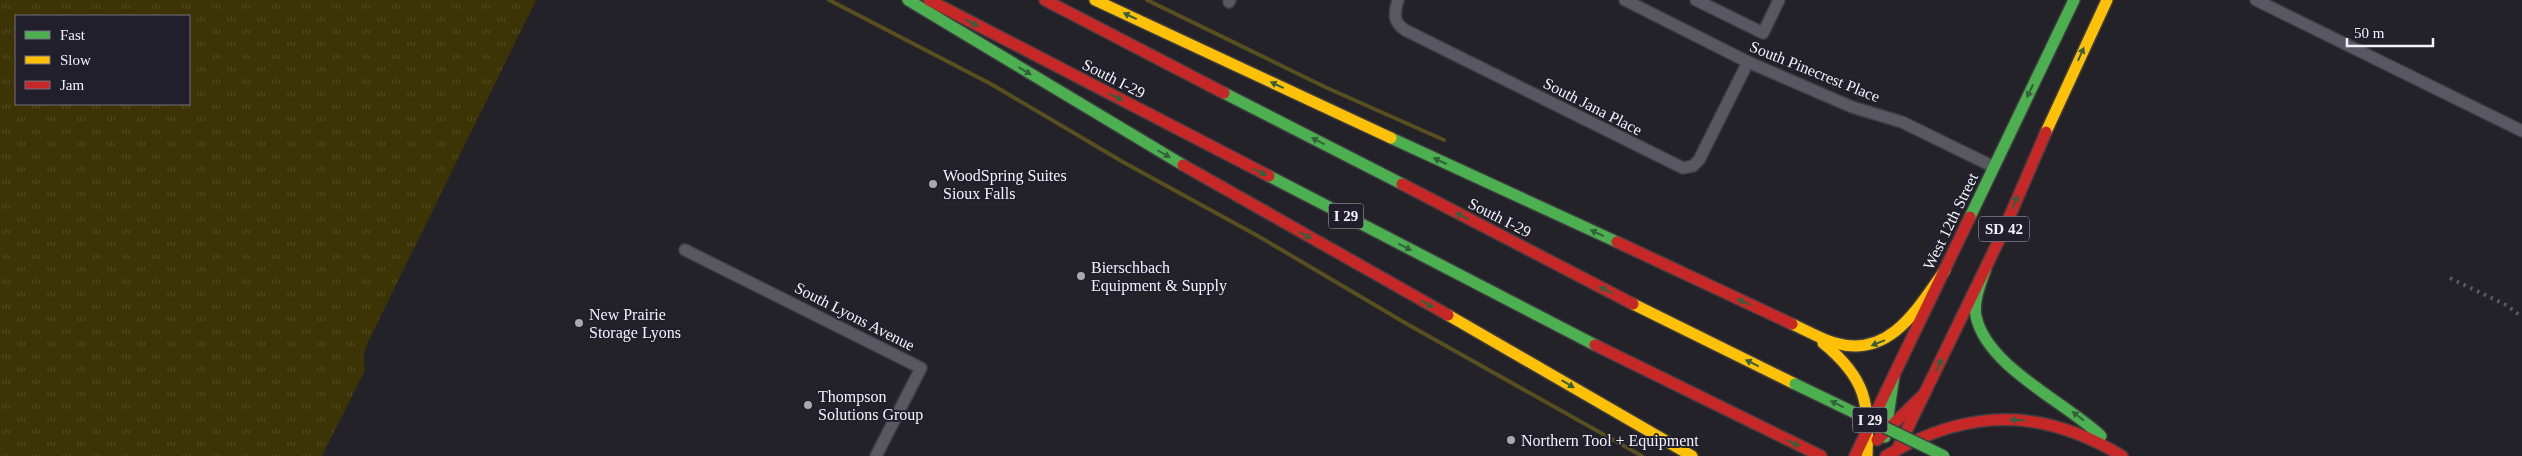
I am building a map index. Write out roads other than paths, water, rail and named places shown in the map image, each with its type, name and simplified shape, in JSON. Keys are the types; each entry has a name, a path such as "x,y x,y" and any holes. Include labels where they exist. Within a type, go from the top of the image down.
{"main road":[{"path":"908,0 1144,143 1545,370 1692,456"},
{"name":"South I-29","path":"929,0 1648,372 1821,456"},
{"name":"South I-29","path":"1045,0 1670,323 1944,456"},
{"path":"1095,0 1804,330 1847,347 1870,346 1883,342 1895,335 1945,270"},
{"name":"West 12th Street","path":"1856,456 2074,0"},
{"name":"SD 42","path":"1896,451 1986,268 2068,82 2107,0"},
{"path":"1986,268 1975,305 1977,326 1984,340 2008,364 2094,428 2117,453"},
{"path":"1804,330 1832,349 1852,372 1866,407 1869,429 1867,452"},
{"path":"1894,376 1886,432 1885,456 1922,436 1953,426 1992,420 2051,424 2072,430 2117,453"},
{"path":"1856,456 1867,452 1925,393"}],"street":[{"name":"South Jana Place","path":"1398,0 1395,16 1399,26 1405,30 1683,168 1693,166 1699,160 1748,62"},
{"name":"South Pinecrest Place","path":"1625,0 1748,62 1852,107 1902,122 1994,167"},
{"path":"1696,0 1763,33 1779,0"},
{"path":"2256,0 2522,131"},
{"name":"South Lyons Avenue","path":"685,250 921,368 876,456"}],"waterway":[{"path":"829,0 991,84 1123,162 1258,236 1407,324 1642,456"},
{"path":"1147,0 1325,87 1444,140"}],"railway":[{"path":"2450,278 2506,305 2522,317"}],"place":[{"name":"WoodSpring Suites Sioux Falls","path":"933,184"},
{"name":"Bierschbach Equipment & Supply","path":"1081,276"},
{"name":"New Prairie Storage Lyons","path":"579,323"},
{"name":"Thompson Solutions Group","path":"808,405"},
{"name":"Northern Tool + Equipment","path":"1511,440"}]}
